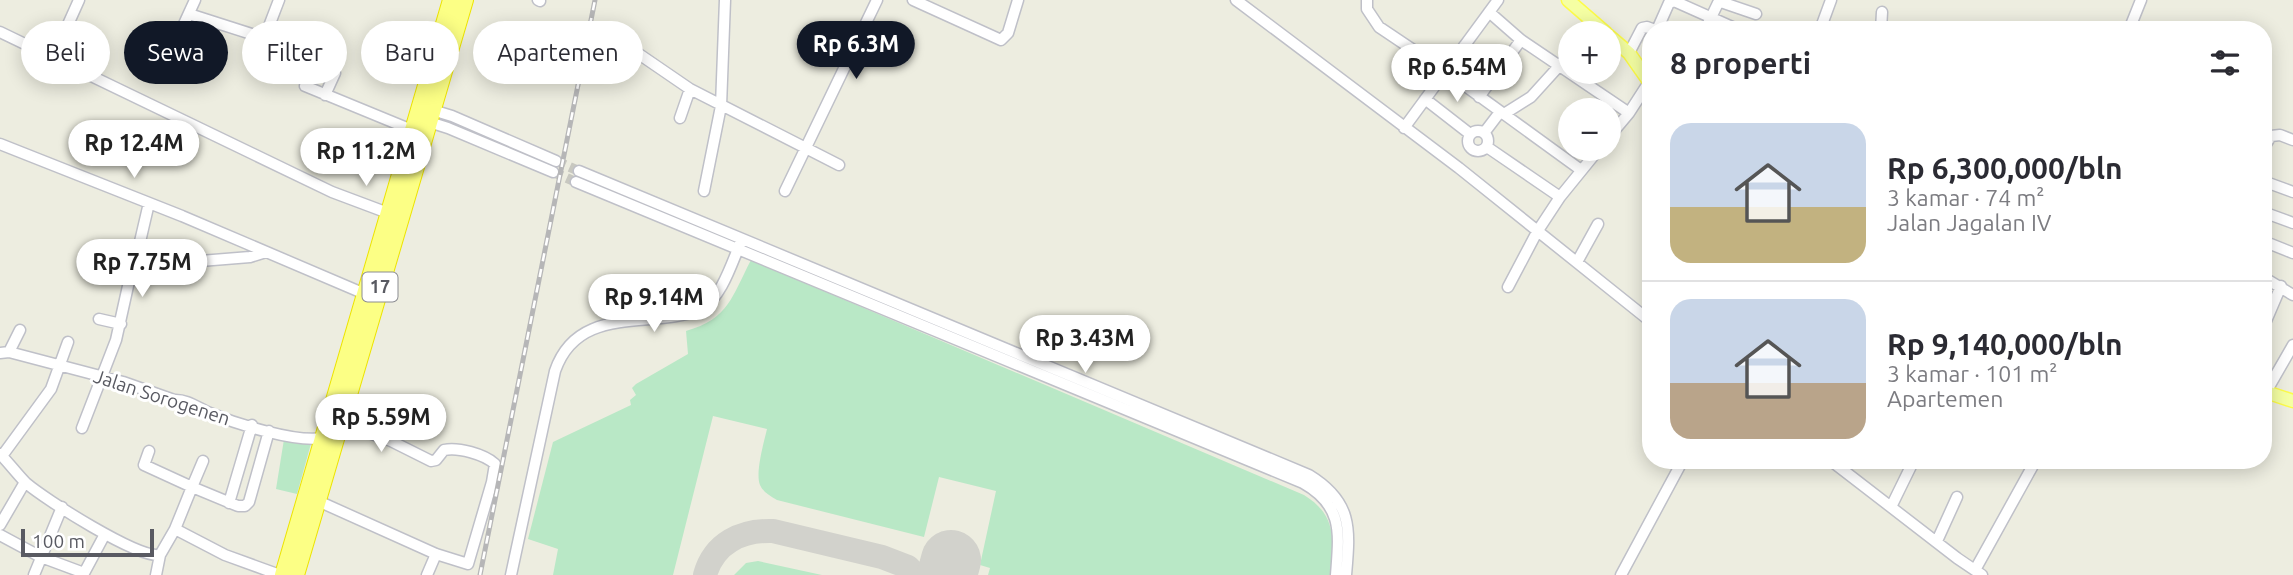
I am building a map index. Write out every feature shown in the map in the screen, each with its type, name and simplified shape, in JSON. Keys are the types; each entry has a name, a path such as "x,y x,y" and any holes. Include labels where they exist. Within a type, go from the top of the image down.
{"highway":[{"name":"17","path":"296,575 341,423 451,0"},
{"name":"17","path":"282,575 388,213 465,0"}],"main road":[{"path":"1576,3 1586,21"},
{"path":"1621,46 1642,72"},
{"path":"2272,394 2293,401"}],"street":[{"path":"70,21 79,0"},
{"path":"186,21 195,0"},
{"path":"189,14 261,37 266,34 279,0"},
{"path":"704,191 721,106 725,0"},
{"path":"785,191 877,0"},
{"path":"913,0 1001,40 1008,33 1018,0"},
{"path":"939,12 944,0"},
{"path":"1236,0 1459,168 1642,315"},
{"path":"1367,0 1367,9 1380,27 1581,170"},
{"path":"1404,128 1498,0"},
{"path":"1823,21 1831,0"},
{"path":"2133,21 2141,0"},
{"path":"1660,21 1669,4 1674,1 1718,21"},
{"path":"1710,21 1721,2 1756,14"},
{"path":"1489,12 1521,40 1558,65"},
{"path":"1882,12 1882,21"},
{"path":"1629,53 1642,29"},
{"path":"0,32 21,42"},
{"path":"1479,97 1521,40"},
{"path":"1464,46 1485,62"},
{"path":"643,57 690,89 839,165"},
{"path":"1484,133 1502,113 1531,97 1558,67"},
{"path":"107,84 328,190 388,213"},
{"path":"325,95 330,84"},
{"path":"1586,84 1629,113"},
{"path":"304,86 325,95 421,117 452,116 554,166"},
{"path":"680,118 690,89"},
{"path":"1621,123 1642,94"},
{"path":"1425,99 1470,134"},
{"path":"1477,131 1484,133 1488,140 1487,147 1478,152 1472,150 1467,143 1470,134 1477,131"},
{"path":"2272,136 2280,135 2293,140"},
{"path":"0,144 365,293"},
{"path":"1487,147 1560,197"},
{"path":"1459,168 1472,150"},
{"path":"1508,287 1537,232 1589,161"},
{"path":"578,177 944,322 1297,468 1322,483 1338,499 1348,521 1346,575"},
{"path":"2272,184 2293,192"},
{"path":"139,246 149,204"},
{"path":"2272,215 2293,223"},
{"path":"1577,262 1598,224"},
{"path":"741,243 935,330 1277,471 1316,490 1331,506 1338,526 1336,575"},
{"path":"510,575 555,371 566,349 577,338 601,326 701,310 708,306 741,243"},
{"path":"2272,245 2293,253"},
{"path":"89,270 250,257 262,251"},
{"path":"82,428 121,324 132,268"},
{"path":"2272,282 2293,295"},
{"path":"2272,307 2281,286"},
{"path":"99,318 121,324"},
{"path":"935,330 944,322"},
{"path":"4,352 20,330"},
{"path":"68,342 51,389 1,455 25,482 62,507 105,534 151,555 160,555"},
{"path":"2272,378 2293,345"},
{"name":"Jalan Sorogenen","path":"4,352 123,382 174,400 182,399 212,413 269,431 309,440 323,438"},
{"path":"317,501 466,570 495,464 486,457 452,449 444,450 436,460 431,461 391,441 341,423"},
{"path":"229,503 252,425"},
{"path":"149,451 145,465 242,507 249,502 269,431"},
{"path":"156,575 160,555 175,529 203,461"},
{"path":"1621,575 1678,469"},
{"path":"1842,469 1979,572 2030,469"},
{"path":"1891,507 1910,469"},
{"path":"0,526 25,482"},
{"path":"1937,541 1957,497"},
{"path":"34,575 62,507"},
{"path":"175,529 249,570 282,575"},
{"path":"0,535 41,557 83,574 105,534"},
{"path":"428,575 436,554"}],"green space":[{"path":"751,260 1304,495 1323,511 1328,520 1332,540 1330,575 988,575 990,568 980,565 996,491 939,477 924,537 777,500 763,490 759,480 760,457 767,429 713,416 673,575 553,575 558,549 528,539 553,442 631,405 630,400 636,395 632,388 636,384 688,354 686,331 712,320 728,305"},
{"path":"285,433 312,440 297,494 276,489"},
{"path":"758,561 822,575 734,575 746,563"}],"taxiway":[{"path":"705,575 715,554 722,547 740,536 761,531 773,531 882,557 908,567 916,575"}],"runway":[{"path":"947,575 951,560"}],"tunnel":[{"path":"556,161 579,171"},
{"path":"553,172 576,182"}],"railway":[{"path":"480,575 595,0"}]}
